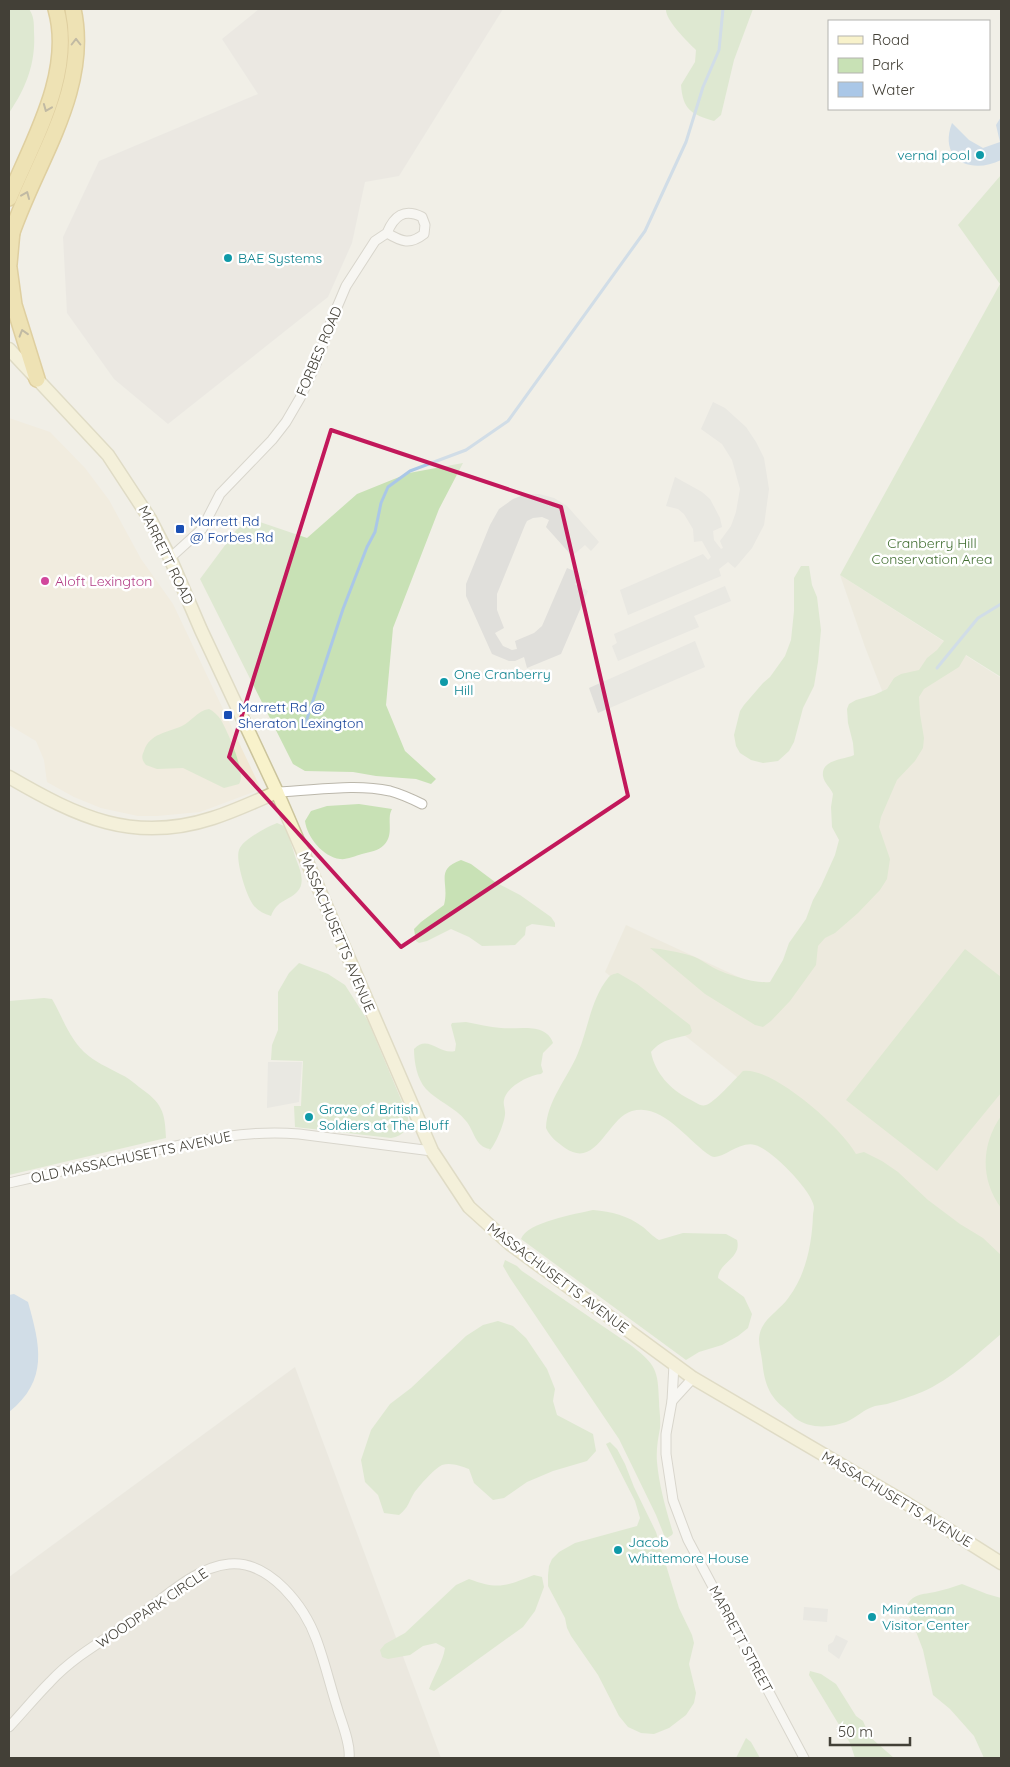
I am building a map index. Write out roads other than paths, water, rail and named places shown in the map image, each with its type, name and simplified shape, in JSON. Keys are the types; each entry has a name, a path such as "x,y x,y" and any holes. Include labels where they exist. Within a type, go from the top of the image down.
{"highway":[{"path":"9,198 48,104 57,76 61,41 56,9"},
{"path":"9,264 10,236 71,85 76,46 73,9"},
{"path":"9,268 14,305 37,379"}],"main road":[{"name":"MARRETT ROAD","path":"9,349 108,454 143,507 170,558 201,630 277,792"},
{"path":"9,777 80,814 115,825 143,828 176,827 213,818 277,792"},
{"name":"MASSACHUSETTS AVENUE","path":"277,792 432,1151 469,1207 503,1238 693,1378 906,1504 1001,1563"}],"street":[{"name":"FORBES ROAD","path":"170,558 202,529 220,494 272,440 286,422 316,364 346,286 375,241 387,233"},
{"path":"277,792 343,788 375,789 391,792 422,804"},
{"name":"OLD MASSACHUSETTS AVENUE","path":"9,1183 192,1142 240,1134 280,1132 432,1151"},
{"name":"MARRETT STREET","path":"674,1364 672,1400 666,1434 666,1454 673,1500 692,1547 804,1758"},
{"path":"672,1400 693,1378"},
{"name":"WOODPARK CIRCLE","path":"9,1727 50,1681 81,1655 183,1583 209,1568 229,1564 244,1564 276,1580 302,1611 315,1635 325,1662 349,1758"}],"water":[{"path":"1001,117 1001,160 979,166 969,165 953,155 949,136 952,123 969,140 983,148 1000,142 996,125"},
{"path":"14,1294 28,1302 36,1333 38,1361 31,1387 22,1400 9,1412 9,1295"}],"waterway":[{"path":"305,725 343,609 367,547 375,532 381,503 388,487 410,471 466,450 508,421 645,231 686,142 703,87 719,50 723,9"},
{"path":"937,668 978,618 1001,604"}],"place":[{"name":"vernal pool","path":"980,155"},
{"name":"BAE Systems","path":"228,258"},
{"name":"Marrett Rd @ Forbes Rd","path":"180,529"},
{"name":"Aloft Lexington","path":"45,581"},
{"name":"One Cranberry Hill","path":"444,682"},
{"name":"Marrett Rd @ Sheraton Lexington","path":"228,715"},
{"name":"Grave of British Soldiers at The Bluff","path":"309,1117"},
{"name":"Jacob Whittemore House","path":"618,1550"},
{"name":"Minuteman Visitor Center","path":"872,1617"}],"park label":[{"name":"Cranberry Hill Conservation Area","path":"932,552"}]}
